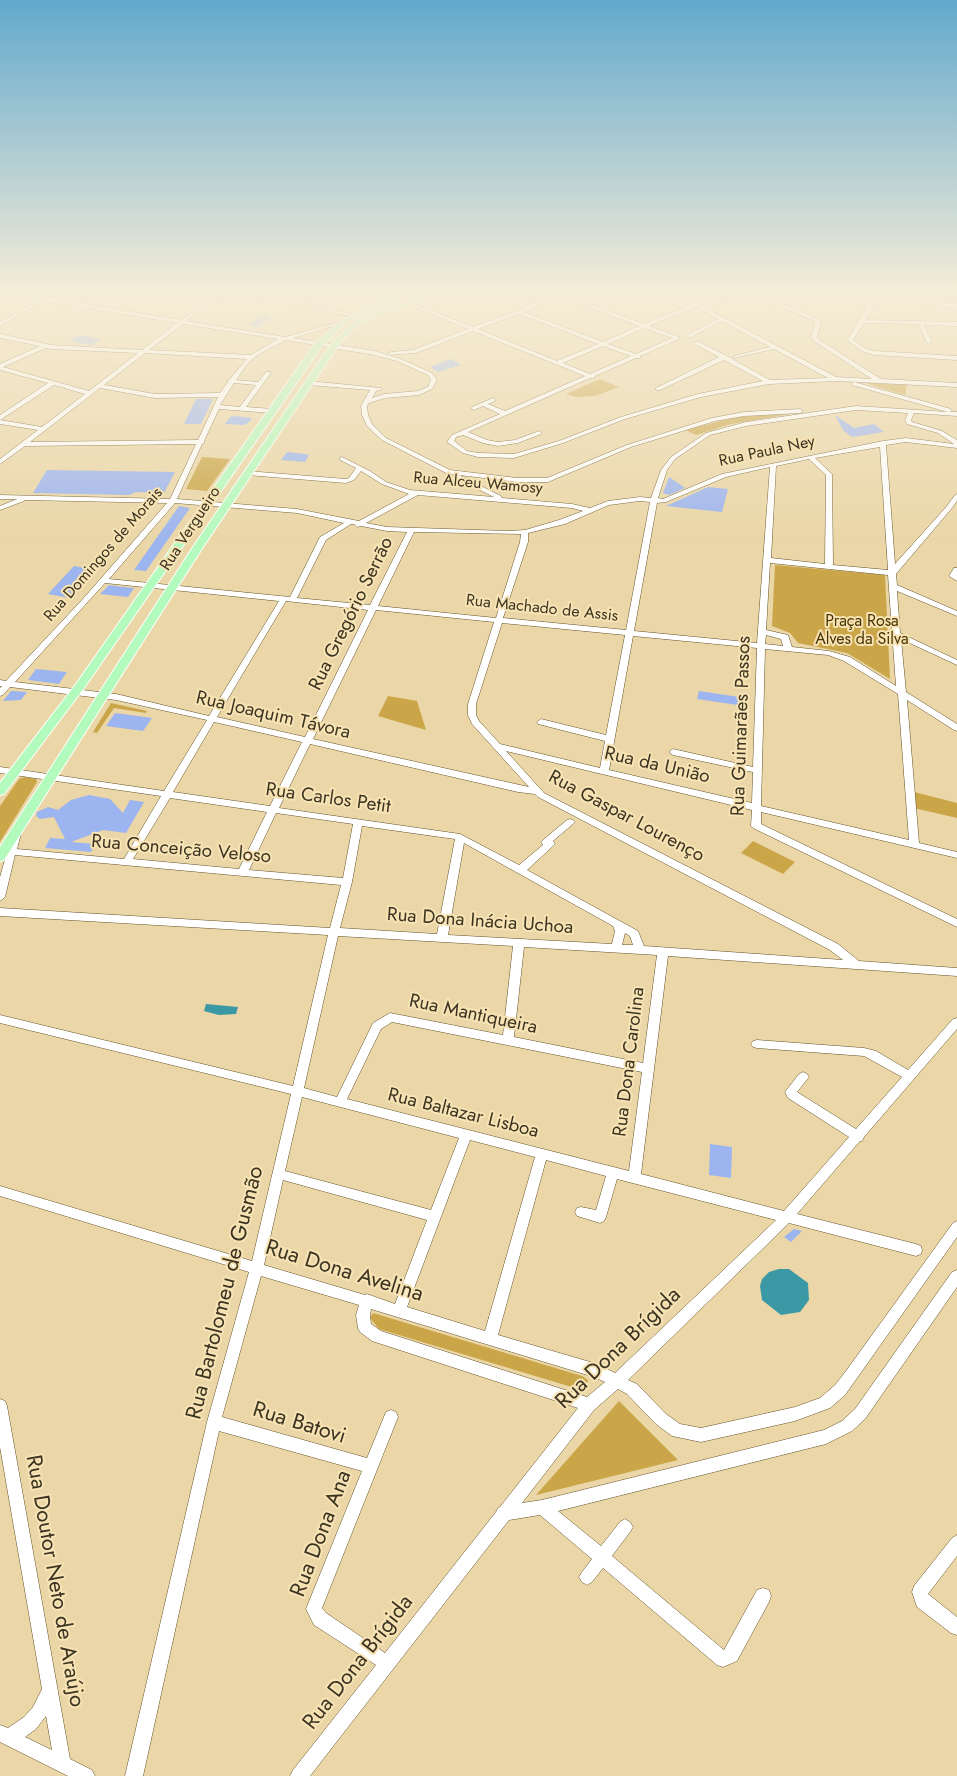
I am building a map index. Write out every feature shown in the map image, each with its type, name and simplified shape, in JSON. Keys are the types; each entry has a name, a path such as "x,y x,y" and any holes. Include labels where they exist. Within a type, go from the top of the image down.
{"main road":[{"name":"Rua Vergueiro","path":"0,791 76,692 295,378"},
{"name":"Rua Vergueiro","path":"0,857 101,696 312,378"}],"street":[{"path":"36,378 90,393"},
{"path":"0,462 111,378"},
{"name":"Rua Domingos de Morais","path":"0,693 4,684 104,581 173,501 202,442 222,395 233,378"},
{"path":"242,408 264,378"},
{"path":"366,402 384,396 419,393 430,388 434,380 433,378"},
{"path":"590,378 462,432 451,438 450,442 465,452 484,456 514,456 561,442 623,418 700,395 769,382 838,379 957,385"},
{"path":"658,389 681,378"},
{"path":"762,378 769,382"},
{"path":"838,379 944,411 957,413"},
{"path":"838,379 846,384"},
{"path":"230,381 260,384"},
{"path":"0,418 53,383"},
{"path":"308,383 419,393"},
{"path":"791,385 854,384"},
{"path":"100,386 155,396 222,395"},
{"path":"374,388 364,408 365,416 376,433 448,472 506,500"},
{"path":"474,408 493,400"},
{"path":"483,404 506,414"},
{"path":"217,407 272,411"},
{"path":"604,772 654,500 665,468 680,452 702,438 728,428 799,414 865,408 911,412 944,411"},
{"path":"911,412 908,420 909,423 940,432 957,445"},
{"path":"448,472 517,480 548,480 629,446 705,422 744,414 799,414"},
{"path":"0,422 44,429"},
{"path":"462,432 485,442 498,444 516,442 539,433"},
{"name":"Rua Paula Ney","path":"0,496 173,501 296,511 358,525 411,531 525,532 570,520 590,510 622,500 664,501 724,475 773,465 883,443 923,441 957,445"},
{"path":"24,444 202,442"},
{"path":"883,443 914,845"},
{"path":"810,458 829,474 829,566"},
{"name":"Rua Alceu Wamosy","path":"342,459 384,483 416,493 572,506 590,510"},
{"name":"Rua Guimarães Passos","path":"773,465 761,646 756,770 756,826 957,923"},
{"path":"247,473 346,481 352,479 358,470 362,469"},
{"path":"358,525 416,493"},
{"path":"0,508 30,497"},
{"path":"893,572 957,498"},
{"path":"294,599 323,539 348,523"},
{"name":"Rua Gregório Serrão","path":"242,873 411,531"},
{"name":"Rua Gaspar Lourenço","path":"525,532 524,542 471,710 475,722 536,791 824,942 855,964"},
{"path":"892,556 901,556 911,551"},
{"path":"767,560 893,572"},
{"path":"957,570 953,576 957,579"},
{"name":"Rua Machado de Assis","path":"104,581 788,648 839,655 957,728"},
{"path":"894,587 957,614"},
{"path":"126,863 284,598"},
{"path":"763,632 785,637 788,648"},
{"path":"897,634 957,664"},
{"name":"Rua Joaquim Távora","path":"4,684 101,696 536,791"},
{"path":"542,722 610,739"},
{"name":"Rua da União","path":"496,746 957,855"},
{"path":"673,752 756,770"},
{"name":"Rua Carlos Petit","path":"0,770 460,837 634,934 640,949"},
{"name":"Rua Bartolomeu de Gusmão","path":"134,1776 214,1422 257,1268 334,931 347,882 358,821"},
{"path":"520,870 550,844 546,842 570,822"},
{"name":"Rua Vergueiro","path":"0,897 18,830"},
{"path":"442,937 460,837"},
{"name":"Rua Conceição Veloso","path":"13,852 347,882"},
{"name":"Rua Dona Inácia Uchoa","path":"0,912 640,949 957,972"},
{"path":"616,948 620,931 617,924"},
{"path":"508,1041 519,942"},
{"path":"824,942 829,952 829,962"},
{"name":"Rua Dona Carolina","path":"634,1178 663,952"},
{"name":"Rua Mantiqueira","path":"340,1102 377,1026 390,1017 647,1068"},
{"name":"Rua Baltazar Lisboa","path":"0,1020 297,1091 916,1250"},
{"name":"Rua Dona Brígida","path":"299,1776 589,1405 618,1380 787,1217 957,1022"},
{"path":"757,1044 864,1052 872,1054 910,1076"},
{"path":"803,1077 790,1092 792,1095 858,1137"},
{"path":"400,1310 466,1134"},
{"path":"490,1338 542,1154"},
{"path":"581,1212 600,1217 613,1172"},
{"path":"279,1174 435,1217"},
{"name":"Rua Dona Avelina","path":"0,1191 367,1300 597,1371 618,1380 632,1389 661,1419 677,1431 689,1434 701,1434 795,1414 825,1403 840,1390 851,1376 957,1227"},
{"path":"504,1513 542,1507 826,1437 847,1426 860,1414 957,1276"},
{"path":"367,1300 364,1328 377,1336 589,1405"},
{"name":"Rua Doutor Neto de Araújo","path":"0,1406 63,1765"},
{"name":"Rua Dona Ana","path":"388,1662 320,1619 314,1609 391,1417"},
{"name":"Rua Batovi","path":"214,1422 372,1467"},
{"path":"542,1507 723,1659 731,1655 763,1596"},
{"path":"587,1577 625,1527"},
{"path":"957,1544 920,1592 923,1601 957,1627"},
{"path":"5,1735 30,1723 39,1713 50,1688"},
{"path":"5,1735 86,1776"}],"green space":[{"path":"600,379 619,387 595,396 575,397 566,394"},
{"path":"865,383 868,383 907,385 905,395"},
{"path":"796,413 731,424 696,435 685,430 737,417"},
{"path":"202,457 230,459 207,491 186,489"},
{"name":"Praça Rosa Alves da Silva","path":"775,565 885,575 890,679 847,653 798,643 790,633 772,626"},
{"path":"388,696 417,701 426,730 378,716"},
{"path":"111,703 147,711 146,713 114,708 97,733 93,732"},
{"path":"24,777 36,779 37,782 0,842 0,806 19,779"},
{"path":"914,792 957,803 957,818 914,808"},
{"path":"753,841 795,862 783,874 741,853"},
{"path":"373,1313 582,1376 588,1380 585,1391 379,1329 370,1318"},
{"path":"619,1401 678,1460 536,1495"}],"water":[{"path":"206,1004 238,1007 236,1014 219,1015 204,1011"},
{"path":"789,1269 808,1283 809,1300 800,1312 781,1315 762,1300 760,1286 762,1279 769,1272"}],"building":[{"path":"196,399 213,399 201,424 184,424"},
{"path":"835,415 854,428 874,424 884,432 852,437 843,430"},
{"path":"230,417 252,418 247,424 243,425 225,424"},
{"path":"287,452 309,455 305,462 281,460"},
{"path":"47,470 175,472 164,493 136,492 129,495 33,493"},
{"path":"669,477 685,488 669,495 663,493"},
{"path":"708,487 728,489 722,512 666,506"},
{"path":"179,506 190,508 146,571 134,570"},
{"path":"74,566 96,570 70,598 48,594"},
{"path":"109,585 134,588 128,597 100,594"},
{"path":"36,669 67,672 59,684 28,680"},
{"path":"11,691 27,692 21,700 3,701"},
{"path":"699,691 746,698 744,706 697,699"},
{"path":"115,713 152,718 143,731 106,726"},
{"path":"89,795 110,799 123,813 130,800 144,802 126,833 103,830 71,842 95,844 91,852 45,848 50,838 65,839 54,817 40,819 36,816 37,812 48,807 58,810 71,800"},
{"path":"710,1144 732,1147 731,1178 709,1175"},
{"path":"794,1229 802,1231 791,1242 784,1237"}]}
